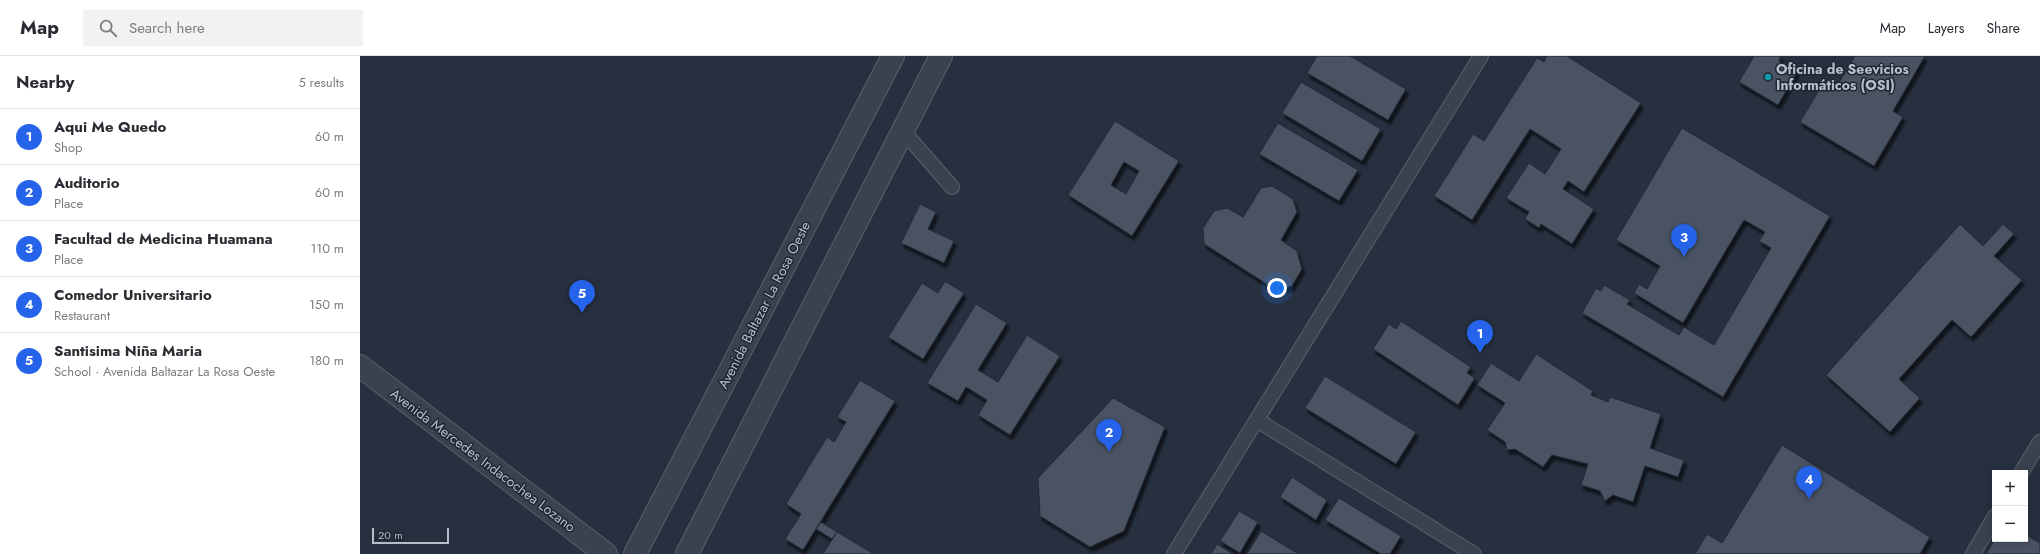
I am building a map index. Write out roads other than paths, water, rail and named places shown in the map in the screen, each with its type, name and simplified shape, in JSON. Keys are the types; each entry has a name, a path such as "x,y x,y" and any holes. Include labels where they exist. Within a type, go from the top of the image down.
{"street":[{"name":"Avenida Baltazar La Rosa Oeste","path":"635,554 893,56"},
{"path":"691,553 941,56"},
{"name":"Avenida Mercedes Indacochea Lozano","path":"360,366 606,554"}],"lane":[{"path":"1174,554 1481,56"},
{"path":"902,131 952,187"},
{"path":"1257,420 1474,554"},
{"path":"2023,470 2040,442"},
{"path":"1972,554 1992,521"}],"place":[{"name":"Oficina de Seevicios Informáticos (OSI)","path":"1768,77"},
{"name":"Facultad de Medicina Huamana","path":"1684,257"},
{"name":"Santisima Niña Maria","path":"582,313"},
{"name":"Aqui Me Quedo","path":"1480,353"},
{"name":"Auditorio","path":"1109,452"},
{"name":"Comedor Universitario","path":"1809,499"}]}
